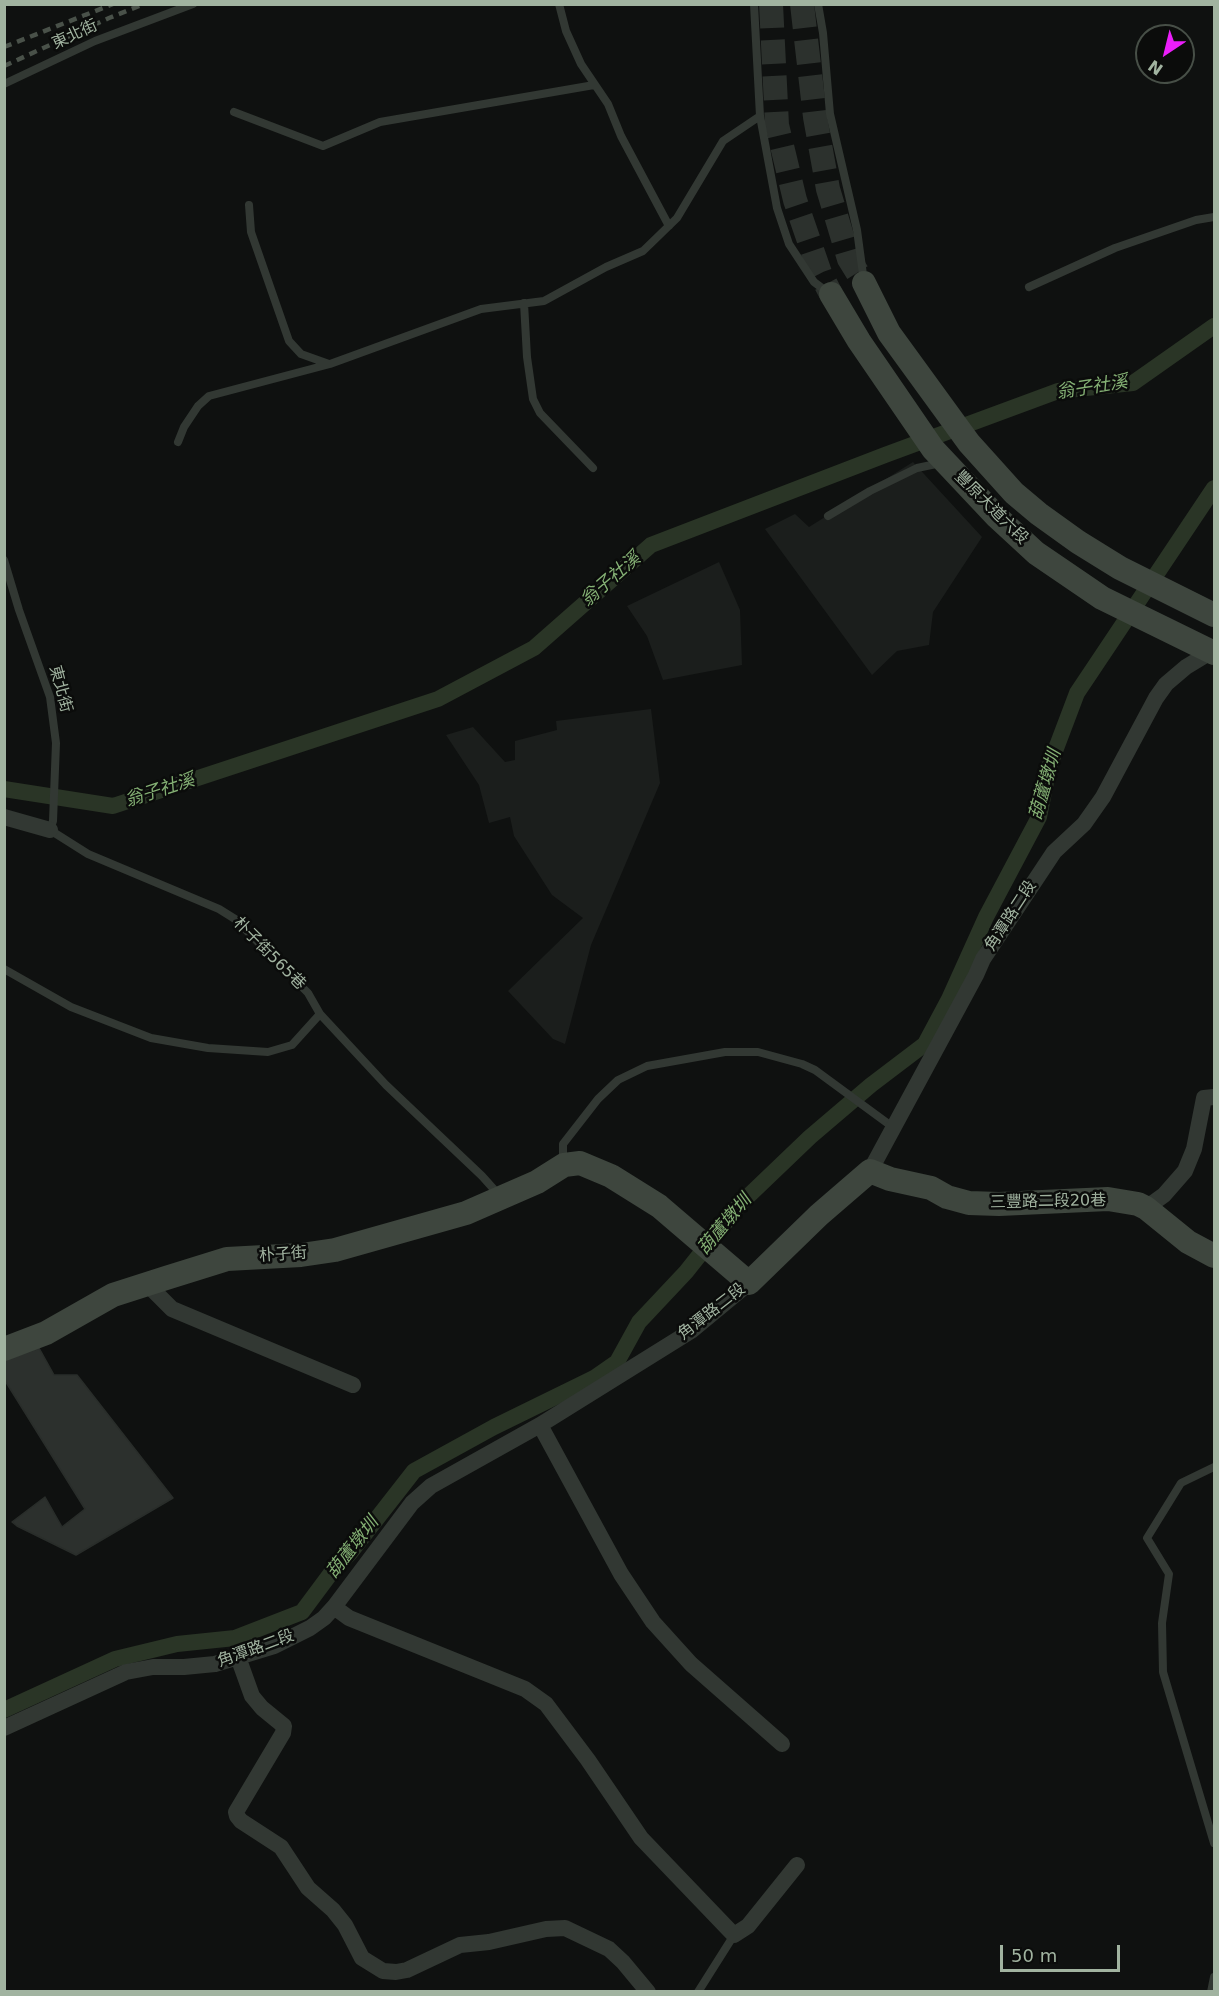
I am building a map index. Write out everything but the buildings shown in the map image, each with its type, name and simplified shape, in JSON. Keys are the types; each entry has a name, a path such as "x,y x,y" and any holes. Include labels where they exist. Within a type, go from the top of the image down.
{"street":[{"name":"豐原大道六段","path":"864,283 889,333 969,443 1014,493 1078,542 1120,568 1215,615"},
{"name":"豐原大道六段","path":"831,294 859,341 939,456 997,517 1036,553 1104,600 1213,652"},
{"name":"角潭路二段","path":"4,1728 126,1672 153,1667 200,1667 238,1658 274,1646 294,1636 324,1618 334,1607 421,1494 443,1478 540,1425 691,1330 748,1283 819,1215 870,1171 983,959 1054,852 1084,824 1103,797 1156,698 1166,684 1179,672 1213,652"},
{"name":"朴子街565巷","path":"4,818 51,825"},
{"path":"1146,1208 1164,1195 1185,1171 1194,1149 1204,1098 1215,1097"},
{"path":"564,1165 580,1163 611,1176 659,1206 748,1283"},
{"name":"朴子街","path":"4,1349 46,1333 113,1295 227,1259 301,1255 335,1250 466,1213 537,1182 564,1165"},
{"name":"三豐路二段20巷","path":"870,1171 890,1179 931,1188 946,1197 969,1203 999,1204 1108,1199 1138,1204 1188,1242 1215,1256"},
{"path":"147,1284 172,1309 353,1385"},
{"path":"540,1425 621,1574 653,1622 691,1664 782,1744"},
{"path":"334,1607 349,1618 525,1689 546,1704 588,1760 641,1838 734,1935 748,1926 797,1865"},
{"path":"238,1658 252,1696 262,1708 284,1726 283,1733 236,1812 237,1816 281,1847 308,1888 333,1910 345,1925 362,1958 383,1971 396,1972 408,1970 460,1945 489,1942 546,1929 565,1929 609,1949 648,1992"}],"lane":[{"name":"東北街","path":"4,84 95,41 193,4"},
{"path":"559,4 566,32 594,85 608,104 621,136 669,226"},
{"path":"754,4 760,116 777,208 789,244 814,282 831,294"},
{"path":"818,4 823,33 830,114 857,230 864,283"},
{"path":"234,112 323,146 380,122 594,85"},
{"path":"178,442 184,427 198,406 209,396 330,364 481,309 544,301 606,267 643,251 677,219 723,141 760,116"},
{"path":"249,205 251,232 289,341 301,354 330,364"},
{"path":"1029,287 1115,248 1196,220 1215,217"},
{"path":"524,303 527,357 533,399 540,413 593,468"},
{"path":"828,516 870,491 939,456"},
{"name":"東北街","path":"4,560 50,697 56,743 51,825"},
{"name":"朴子街565巷","path":"51,825 88,854 219,909 235,919 308,993 320,1014 386,1085 482,1176 501,1198"},
{"path":"4,969 71,1007 151,1038 208,1048 268,1052 284,1048 292,1045 320,1014"},
{"path":"564,1165 563,1144 598,1099 618,1080 646,1066 725,1052 758,1052 802,1064 841,1088 894,1128"},
{"path":"1215,1467 1182,1483 1147,1538 1169,1574 1162,1623 1163,1672 1215,1843"},
{"path":"698,1992 734,1935"},
{"path":"1212,1992 1215,1977"}],"shaded area":[{"path":"913,462 982,537 933,612 929,645 897,651 872,675 765,529 795,514 809,527"},
{"path":"719,562 740,610 742,665 663,680 647,636 627,606"},
{"path":"651,709 660,783 591,945 565,1044 553,1039 508,991 583,918 552,895 514,836 510,817 489,823 479,785 446,735 473,727 505,762 515,760 515,741 557,730 556,721"}],"waterway":[{"name":"翁子社溪","path":"4,789 113,806 438,699 534,648 651,545 1058,391 1133,383 1214,326"},
{"name":"葫蘆墩圳","path":"4,1710 115,1659 177,1644 235,1638 302,1612 414,1471 494,1427 594,1378 617,1362 639,1322 686,1272 740,1204 810,1137 871,1085 925,1044 949,999 986,917 1039,817 1049,767 1077,693 1214,488"}],"tunnel":[{"path":"771,4 777,125 795,200 820,273 831,294"},
{"path":"802,4 815,117 828,189 849,259 864,283"}],"railway":[{"path":"4,47 113,4"},
{"path":"4,66 144,4"}]}
